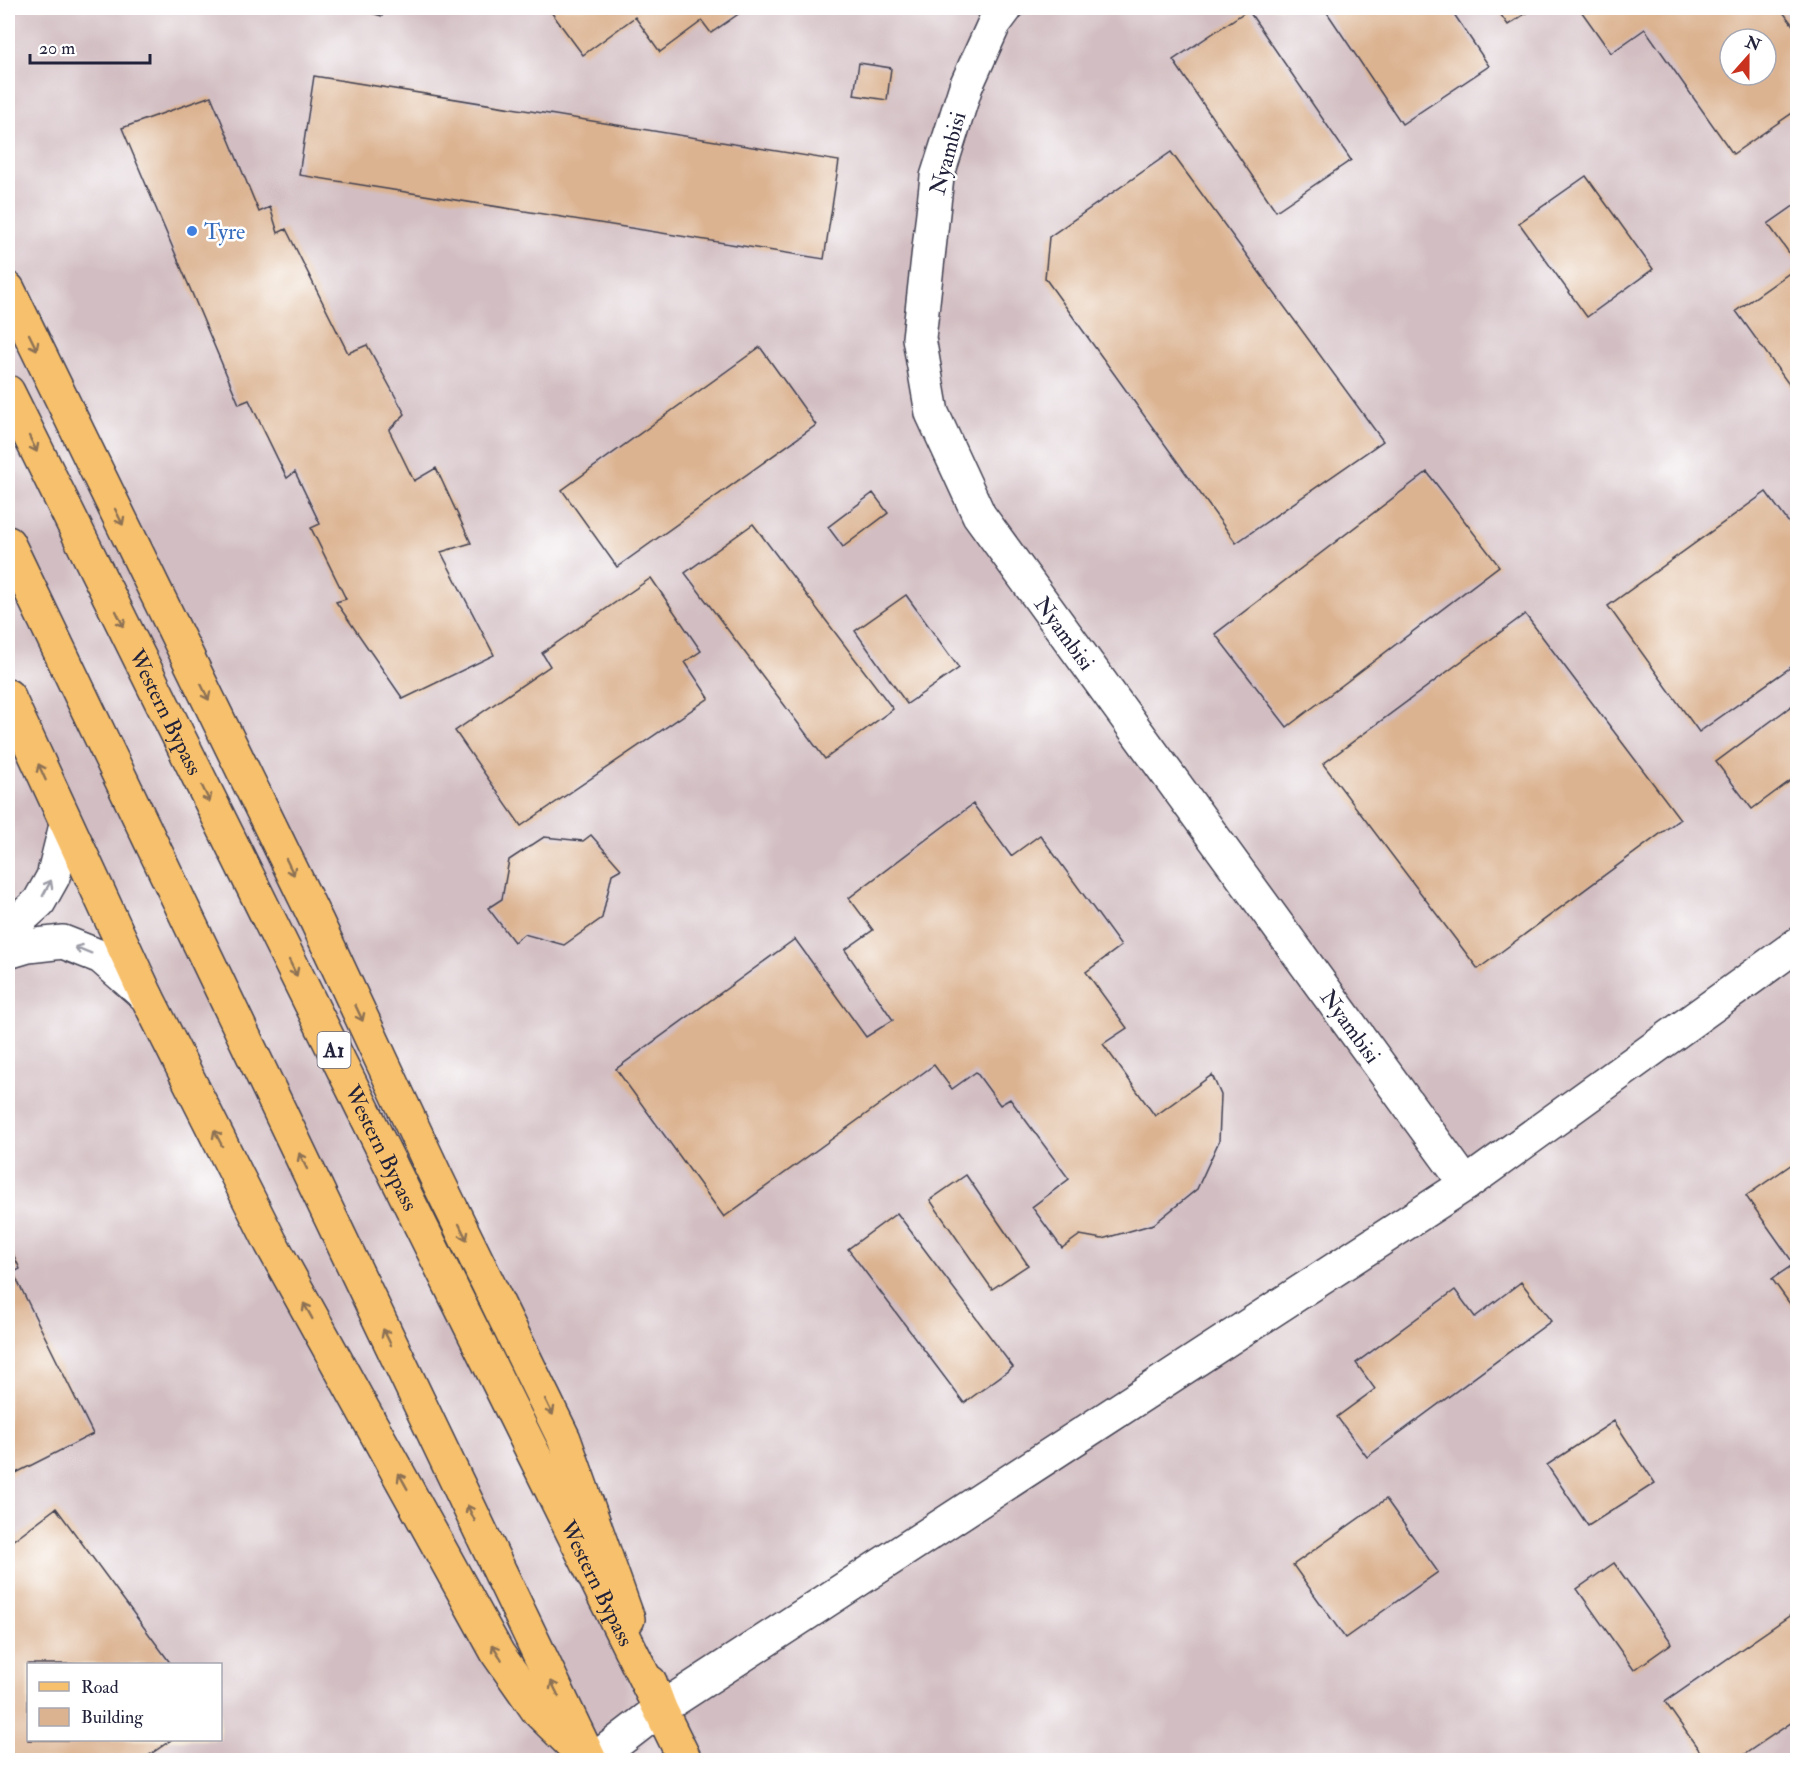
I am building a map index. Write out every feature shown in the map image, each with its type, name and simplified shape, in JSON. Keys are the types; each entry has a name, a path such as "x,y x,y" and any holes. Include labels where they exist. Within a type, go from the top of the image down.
{"main road":[{"path":"8,289 317,921 432,1169 564,1439 660,1709 685,1761"},
{"name":"Western Bypass","path":"8,392 660,1709"},
{"path":"8,543 591,1761"},
{"path":"8,696 147,997 271,1243 498,1654 538,1711 591,1761"}],"street":[{"name":"Nyambisi","path":"1006,8 994,24 966,86 937,177 920,338 932,413 979,515 1466,1184"},
{"path":"8,930 39,902 53,877 66,825"},
{"path":"8,952 28,946 63,942 100,957 147,997"},
{"path":"591,1761 660,1709 1466,1184 1797,944"}],"shaded area":[{"path":"8,8 1797,8 1797,1760 8,1760"}],"building":[{"path":"354,8 384,8 382,16"},
{"path":"548,8 747,8 711,33 702,21 660,52 635,17 583,55"},
{"path":"1324,8 1450,8 1489,66 1402,124"},
{"path":"1496,8 1534,8 1508,25"},
{"path":"1579,8 1780,8 1798,32 1798,109 1733,154 1645,29 1611,53"},
{"path":"1248,10 1351,160 1276,211 1173,60"},
{"path":"859,63 891,68 887,100 854,95"},
{"path":"314,76 839,161 824,259 299,175"},
{"path":"211,96 259,212 270,207 278,233 286,229 348,353 367,345 405,414 389,430 414,481 436,468 471,543 441,552 494,655 403,699 336,602 346,599 311,528 320,524 295,472 287,478 249,400 239,404 122,128"},
{"path":"1171,152 1383,441 1236,543 1045,278 1049,237"},
{"path":"1586,176 1653,269 1587,317 1519,223"},
{"path":"1798,203 1798,265 1768,224"},
{"path":"1798,267 1798,397 1736,311"},
{"path":"760,347 816,425 617,567 562,490"},
{"path":"1427,472 1499,566 1287,727 1215,634"},
{"path":"1766,492 1798,535 1798,662 1699,732 1608,606"},
{"path":"873,493 888,513 843,547 828,527"},
{"path":"753,524 893,709 825,759 685,573"},
{"path":"651,578 701,651 685,662 709,698 521,826 455,731 550,666 542,653"},
{"path":"906,595 959,668 907,704 855,631"},
{"path":"1525,614 1680,819 1478,969 1323,764"},
{"path":"1798,701 1798,775 1752,809 1716,762"},
{"path":"973,804 1011,856 1040,835 1121,946 1086,972 1127,1028 1103,1044 1155,1116 1212,1075 1221,1095 1219,1141 1197,1189 1154,1224 1102,1239 1080,1235 1062,1248 1032,1207 1069,1179 1010,1099 1000,1105 976,1072 952,1089 934,1065 724,1217 616,1069 795,939 866,1037 893,1020 845,950 873,930 849,898"},
{"path":"591,835 621,869 612,874 602,918 564,945 524,934 514,942 488,908 502,899 509,860 544,837 583,841"},
{"path":"1798,1160 1798,1315 1772,1279 1794,1264 1746,1196"},
{"path":"966,1175 1028,1265 992,1289 930,1200"},
{"path":"897,1213 1013,1367 964,1403 848,1249"},
{"path":"8,1243 20,1269 8,1275"},
{"path":"16,1278 93,1434 8,1477 8,1283"},
{"path":"1521,1282 1551,1321 1367,1457 1337,1417 1375,1389 1356,1363 1455,1290 1475,1317"},
{"path":"1614,1421 1655,1483 1588,1526 1547,1465"},
{"path":"1386,1499 1438,1572 1345,1638 1293,1565"},
{"path":"56,1508 170,1663 27,1663 27,1741 170,1741 142,1760 8,1760 8,1544"},
{"path":"1614,1563 1672,1643 1634,1670 1577,1589"},
{"path":"1798,1610 1798,1718 1736,1760 1706,1760 1665,1702"}],"place":[{"name":"Tyre","path":"192,231"}]}
